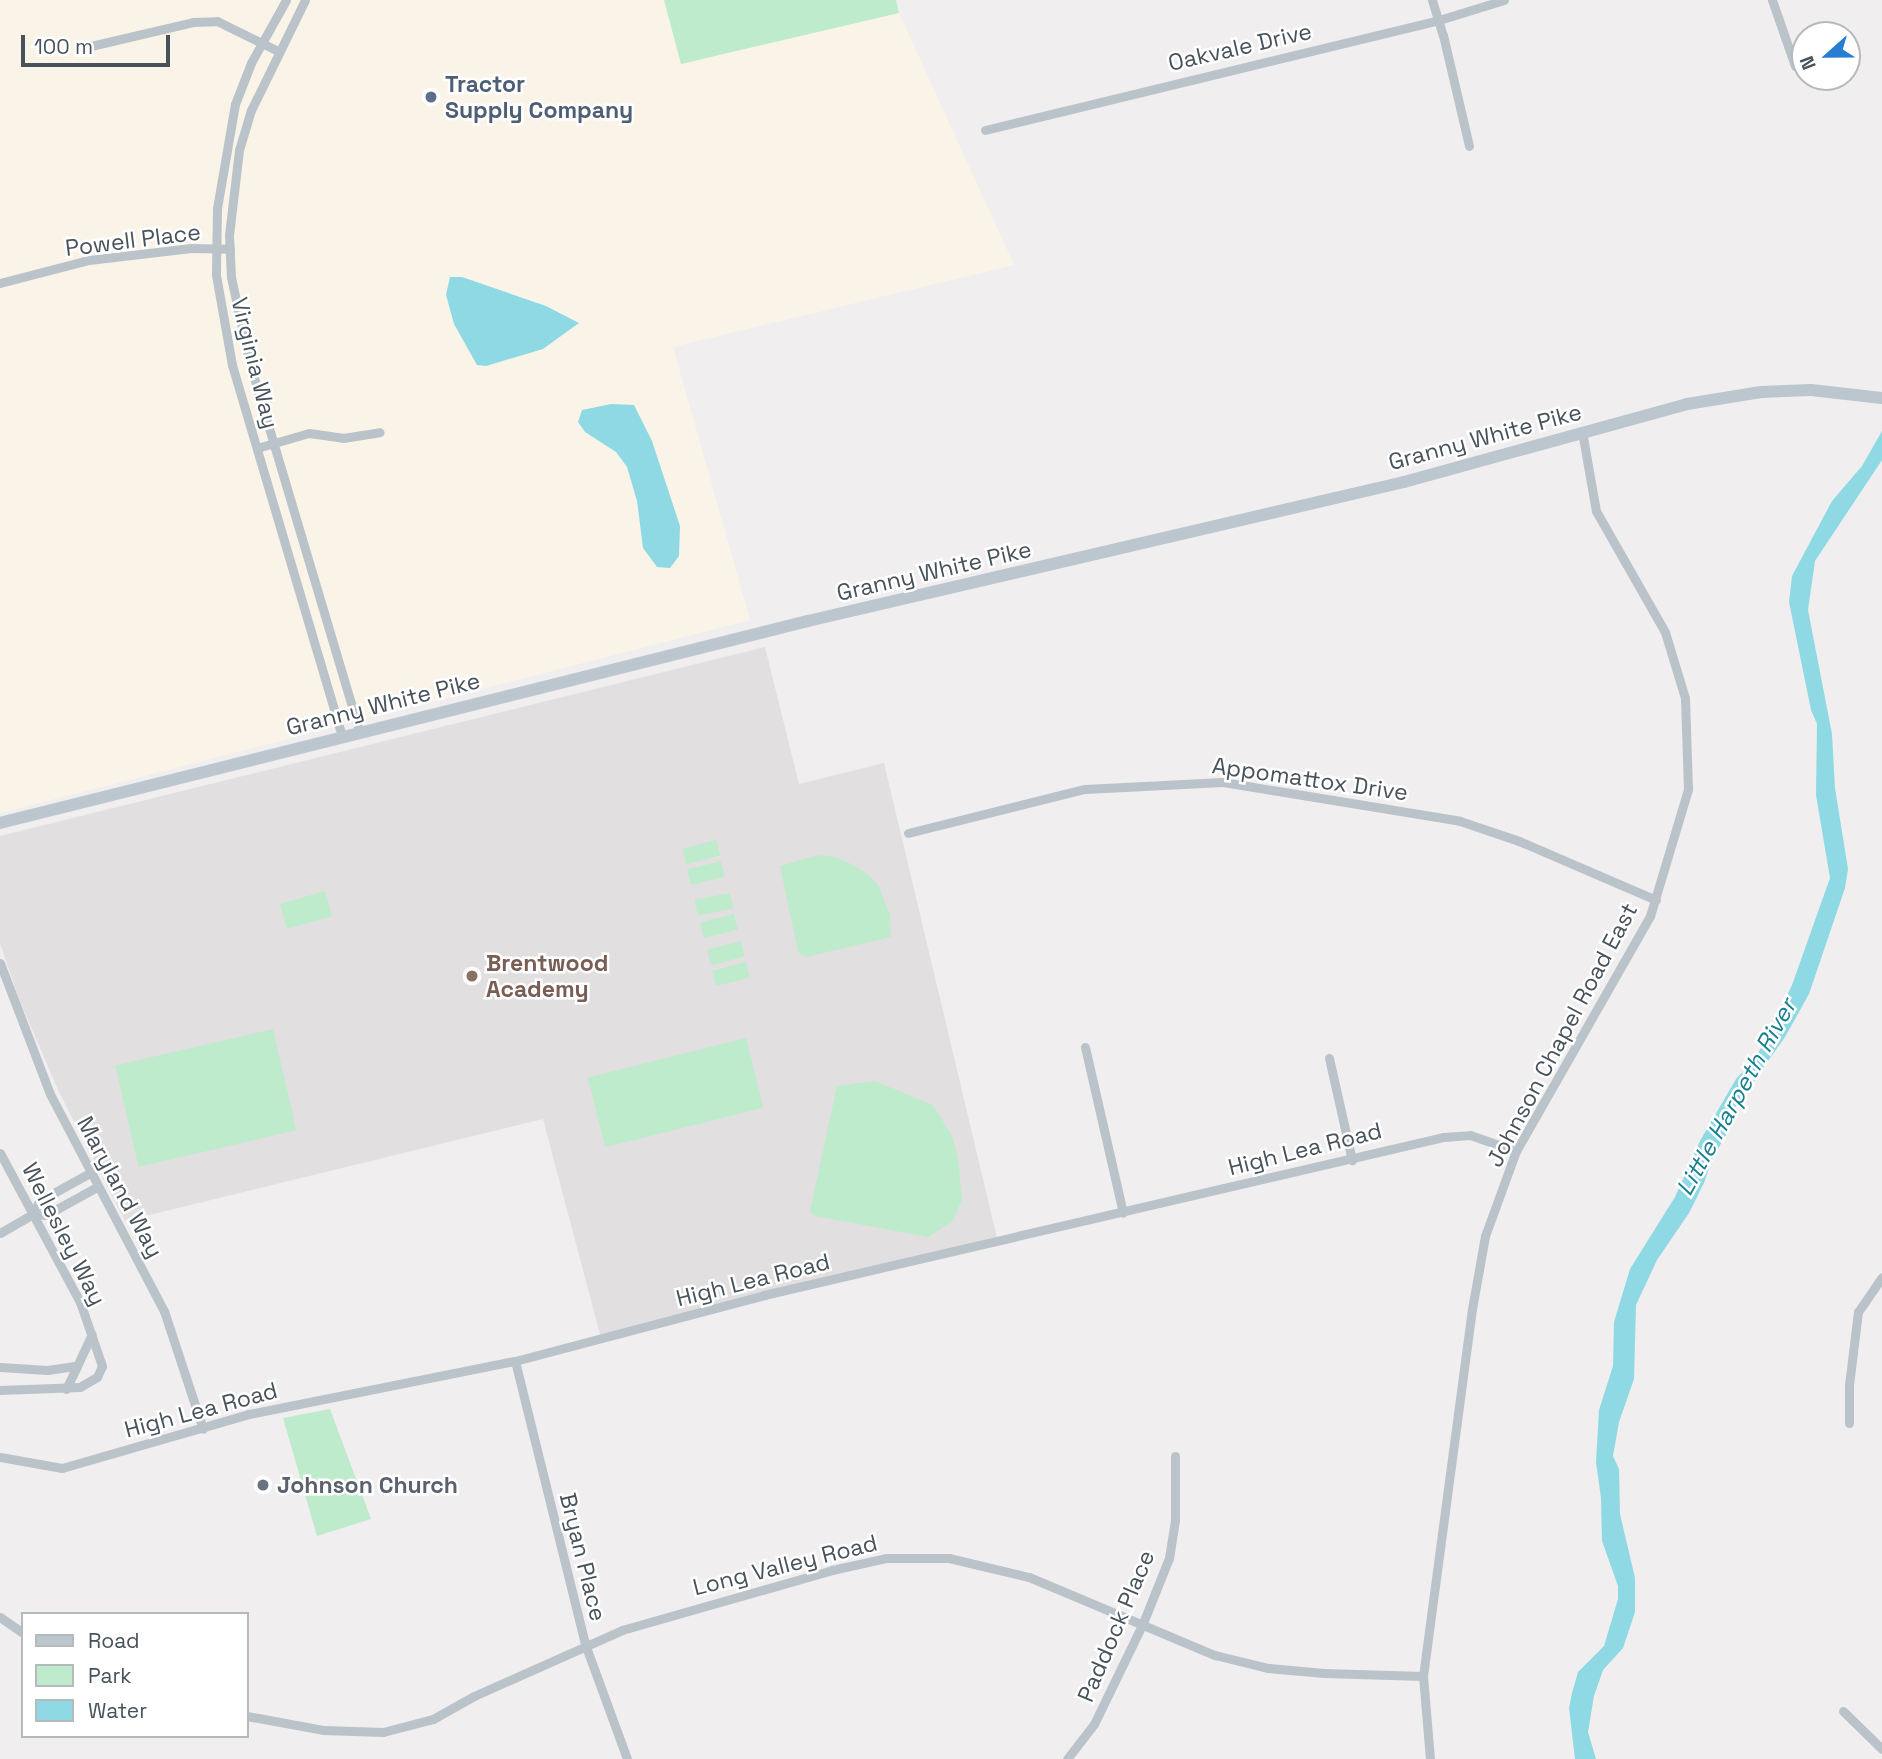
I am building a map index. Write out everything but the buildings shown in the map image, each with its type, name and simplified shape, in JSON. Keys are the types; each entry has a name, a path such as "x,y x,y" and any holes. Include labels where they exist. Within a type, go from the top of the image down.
{"main road":[{"name":"Granny White Pike","path":"0,823 808,621 1404,482 1582,432 1724,397 1811,390 1882,397"}],"street":[{"name":"Virginia Way","path":"286,0 262,43 234,104 221,170 215,248 222,320 257,449 342,736"},
{"name":"Virginia Way","path":"305,0 251,110 239,150 232,192 230,248 238,319 359,732"},
{"path":"1432,0 1469,146"},
{"name":"Oakvale Drive","path":"985,130 1438,20 1504,0"},
{"path":"1772,0 1791,52"},
{"path":"78,49 193,22 217,21 278,51"},
{"name":"Powell Place","path":"0,284 89,260 230,248"},
{"path":"257,449 309,433 342,438 380,432"},
{"name":"Johnson Chapel Road East","path":"1430,1759 1423,1676 1472,1309 1485,1236 1516,1151 1650,916 1688,789 1685,698 1665,632 1596,511 1582,432"},
{"name":"Appomattox Drive","path":"908,833 1085,789 1223,782 1460,821 1519,841 1656,900"},
{"name":"Maryland Way","path":"0,963 50,1094 164,1311 203,1429"},
{"path":"1085,1047 1123,1213"},
{"path":"1329,1058 1352,1160"},
{"name":"High Lea Road","path":"0,1457 62,1468 249,1414 514,1361 764,1295 1352,1160 1400,1146 1470,1135 1516,1151"},
{"name":"Wellesley Way","path":"0,1153 80,1303 102,1361 100,1372 86,1385 66,1389 0,1390"},
{"path":"33,1214 39,1201 90,1173"},
{"path":"0,1233 33,1214 46,1215 97,1187"},
{"path":"1849,1423 1849,1385 1858,1312 1882,1277"},
{"name":"Wellesley Way","path":"66,1389 92,1334"},
{"name":"Bryan Place","path":"514,1361 585,1644 627,1759"},
{"path":"0,1367 47,1370 77,1366"},
{"name":"Paddock Place","path":"1067,1759 1094,1724 1143,1623 1169,1558 1175,1519 1175,1456"},
{"name":"Long Valley Road","path":"248,1716 323,1730 383,1732 433,1719 474,1696 585,1644 699,1607 886,1558 949,1558 1029,1577 1215,1655 1268,1668 1324,1673 1423,1676"},
{"path":"0,1616 21,1632"},
{"path":"1843,1711 1882,1749"}],"shaded area":[{"path":"0,0 664,0 681,64 899,13 1014,265 673,347 750,620 0,813"},
{"name":"Brentwood Academy","path":"765,647 799,784 884,763 997,1238 601,1338 543,1119 125,1221 59,1092 19,999 0,943 0,836"}],"green space":[{"path":"664,0 896,0 899,13 681,64"},
{"path":"716,840 720,855 686,865 682,849"},
{"path":"818,855 836,857 851,864 868,874 878,885 890,915 891,937 806,957 798,952 780,866"},
{"path":"721,861 725,877 691,885 687,869"},
{"path":"325,891 332,916 287,929 280,904"},
{"path":"730,893 733,909 698,916 695,900"},
{"path":"734,914 738,930 704,938 700,922"},
{"path":"741,941 745,957 711,965 707,949"},
{"path":"746,962 750,978 716,986 712,970"},
{"path":"273,1029 296,1130 139,1167 115,1065"},
{"path":"746,1038 763,1108 605,1147 588,1077"},
{"path":"875,1081 933,1105 952,1136 958,1157 962,1200 952,1222 928,1237 815,1216 810,1211 837,1086"},
{"path":"330,1409 371,1519 317,1536 283,1418"}],"water":[{"path":"450,277 462,277 546,306 579,323 543,349 486,366 477,365 454,324 446,295"},
{"path":"611,404 634,405 652,441 680,526 679,556 670,568 657,567 643,548 637,501 627,467 616,452 585,432 578,422 582,410"},
{"name":"Little Harpeth River","path":"1882,431 1882,460 1815,561 1808,610 1832,734 1835,788 1848,869 1845,888 1809,994 1785,1037 1734,1109 1726,1135 1712,1159 1689,1213 1657,1260 1636,1305 1634,1379 1619,1422 1613,1456 1619,1469 1620,1514 1635,1578 1635,1612 1623,1648 1603,1670 1594,1696 1588,1732 1596,1759 1575,1759 1569,1708 1572,1693 1578,1672 1604,1646 1618,1599 1618,1586 1602,1541 1601,1498 1596,1462 1599,1410 1613,1366 1614,1322 1630,1269 1675,1197 1700,1141 1736,1079 1756,1057 1773,1026 1792,985 1830,878 1816,795 1817,724 1811,710 1789,602 1792,576 1832,501 1862,466"}],"place":[{"name":"Tractor Supply Company","path":"431,97"},
{"name":"Brentwood Academy","path":"472,976"},
{"name":"Johnson Church","path":"263,1485"}]}
